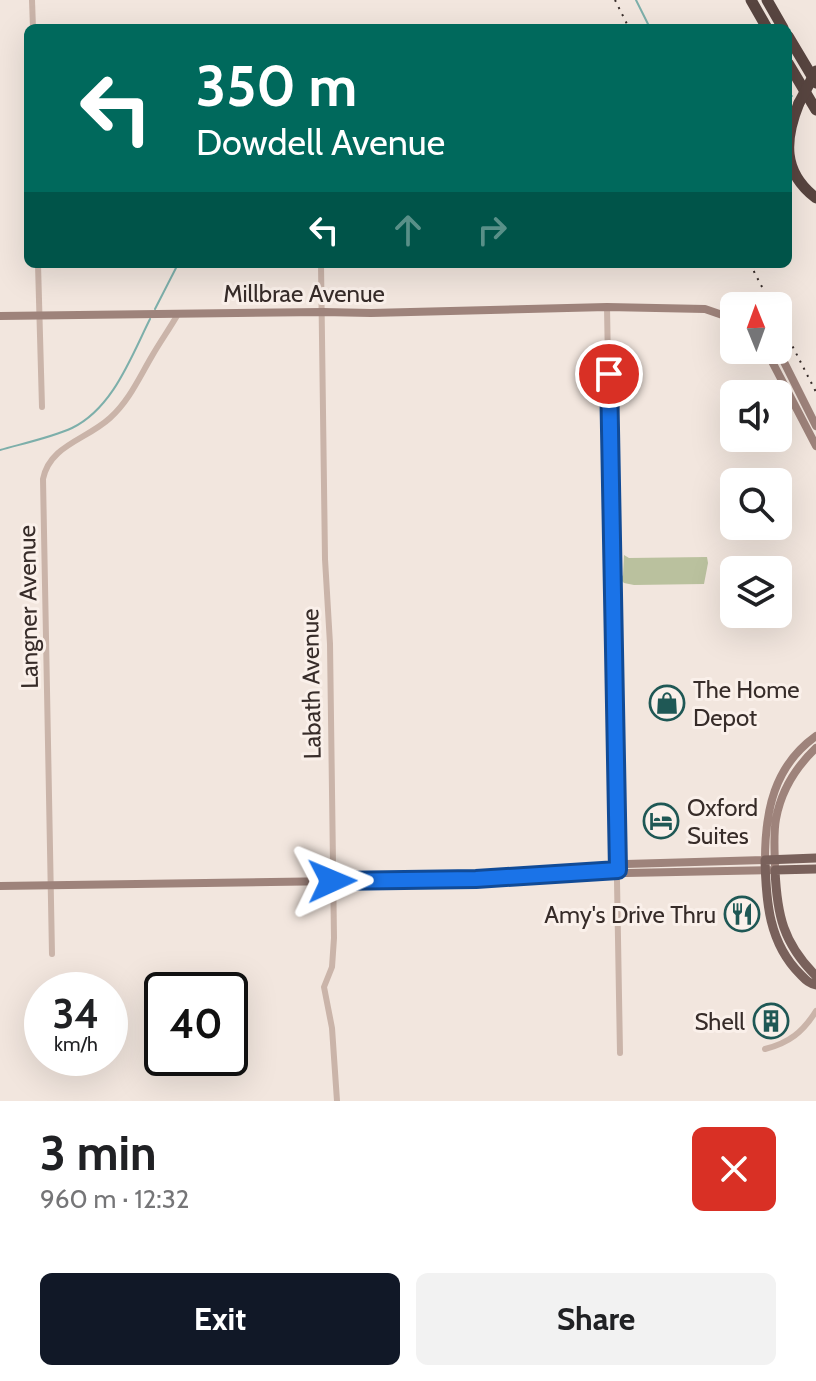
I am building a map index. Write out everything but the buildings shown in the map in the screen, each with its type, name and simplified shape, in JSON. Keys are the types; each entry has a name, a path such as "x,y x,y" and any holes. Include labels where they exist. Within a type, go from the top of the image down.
{"highway":[{"path":"751,0 765,24"},
{"path":"767,0 781,24"},
{"path":"792,43 816,83"},
{"path":"792,70 816,110"},
{"path":"792,121 816,71"},
{"path":"792,166 804,188 816,198"}],"main road":[{"path":"770,865 816,858"},
{"path":"770,865 816,869"},
{"path":"770,865 784,930 794,950 816,976"},
{"path":"770,865 768,911 778,943 792,966 810,984 816,985"}],"street":[{"path":"32,0 33,24"},
{"path":"38,268 42,407"},
{"name":"Labath Avenue","path":"321,268 334,956 324,987 332,1028 337,1101"},
{"path":"607,307 620,1053"},
{"name":"Millbrae Avenue","path":"0,316 371,313 607,307 705,309 720,314"},
{"name":"Langner Avenue","path":"52,954 43,479 45,469 57,453 110,419 125,403 174,313"},
{"path":"773,364 816,446"},
{"path":"785,364 816,426"},
{"path":"0,886 476,879 618,870 626,864 770,865 775,821 785,779 801,749 816,736"},
{"path":"785,779 816,748"},
{"path":"765,1049 791,1040 806,1027 816,1011"}],"green space":[{"path":"624,555 629,558 707,557 704,584 624,583 620,579"}],"waterway":[{"path":"636,0 648,24"},
{"path":"155,309 176,268"},
{"path":"0,450 72,428 99,408 128,365 150,319"}],"railway":[{"path":"615,0 627,24"},
{"path":"752,268 765,292"},
{"path":"792,345 816,392"}],"place":[{"name":"The Home Depot","path":"667,703"},
{"name":"Oxford Suites","path":"661,821"},
{"name":"Amy's Drive Thru","path":"742,914"},
{"name":"Shell","path":"771,1021"}],"route":[{"path":"332,881 476,879 618,870 609,374"}]}
